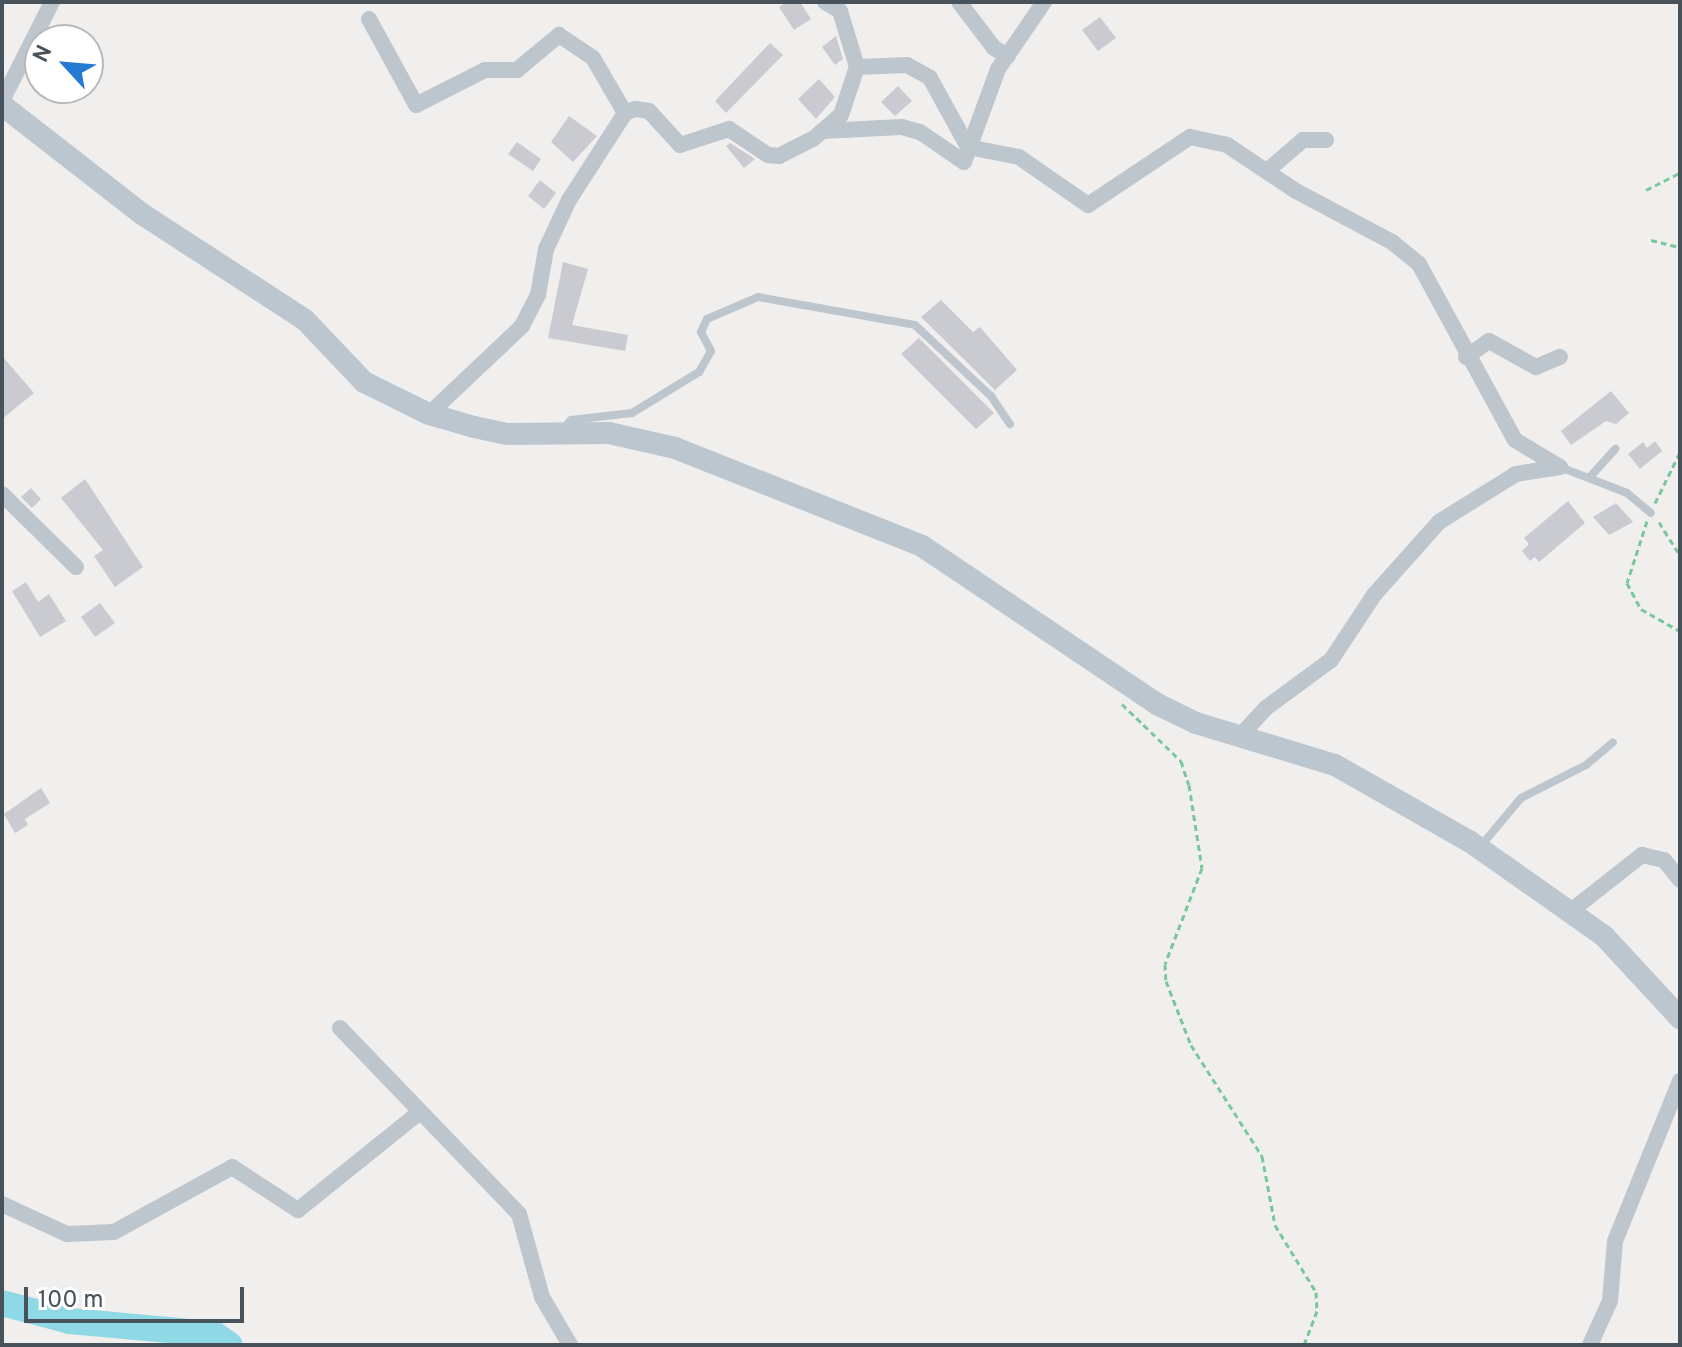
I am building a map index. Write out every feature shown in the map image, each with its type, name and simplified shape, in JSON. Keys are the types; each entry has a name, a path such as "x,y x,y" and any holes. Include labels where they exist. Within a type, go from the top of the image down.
{"street":[{"path":"52,2 2,103 142,214 305,320 357,378 429,414 507,434 622,434 675,448 922,546 1139,694 1196,723 1335,765 1480,848 1572,910 1615,947 1680,1018"},
{"path":"625,113 649,111 680,145 729,129 773,157 822,131 848,105 857,67 840,11 825,2"},
{"path":"959,2 994,48 1008,56"},
{"path":"822,131 902,127 920,132 960,163 1008,56 1044,2"},
{"path":"369,19 416,105 485,70 517,70 559,35 593,58 625,113"},
{"path":"857,67 891,63 920,70 939,91 968,147"},
{"path":"429,414 522,326 538,295 546,249 569,200 625,113"},
{"path":"968,147 1019,157 1088,205 1190,137 1227,145 1392,242 1419,264 1466,357 1515,440 1520,458 1516,474"},
{"path":"1268,170 1303,140 1326,140"},
{"path":"1466,357 1489,341 1536,367 1560,357"},
{"path":"1515,440 1560,467"},
{"path":"1239,737 1266,708 1331,660 1374,595 1439,522 1516,474 1560,467"},
{"path":"2,494 76,567"},
{"path":"1572,910 1642,855 1664,860 1680,880"},
{"path":"340,1028 519,1214 542,1297 570,1345"},
{"path":"1590,1345 1610,1301 1615,1241 1680,1081"},
{"path":"2,1204 67,1234 114,1232 232,1167 298,1210 420,1112"}],"lane":[{"path":"561,433 571,420 632,413 699,372 711,351 702,325 758,297 915,325 991,396 1010,424"},
{"path":"1590,477 1615,449"},
{"path":"1560,467 1627,493 1651,513"},
{"path":"1480,848 1521,798 1586,765 1613,742"}],"path":[{"path":"1646,190 1680,173"},
{"path":"1651,240 1680,247"},
{"path":"1680,452 1651,513 1627,583 1641,609 1680,631"},
{"path":"1651,513 1680,555"},
{"path":"1116,697 1181,761 1189,785 1202,868 1165,964 1166,981 1191,1045 1262,1156 1275,1225 1316,1292 1317,1311 1304,1345"}],"building":[{"path":"786,2 800,2 811,19 794,30 779,7"},
{"path":"1100,17 1116,38 1098,51 1082,30"},
{"path":"836,36 843,59 835,65 822,47"},
{"path":"770,43 783,55 726,113 715,101"},
{"path":"819,79 835,97 816,119 798,99"},
{"path":"898,86 912,101 895,116 881,102"},
{"path":"569,116 597,136 573,162 551,142"},
{"path":"517,142 541,159 533,171 508,154"},
{"path":"730,143 755,159 744,168 726,146"},
{"path":"540,180 556,193 544,209 528,196"},
{"path":"563,262 588,269 572,325 628,335 625,351 548,338"},
{"path":"941,300 973,332 980,327 1017,370 995,390 921,317"},
{"path":"919,338 994,413 976,429 901,354"},
{"path":"2,356 34,393 2,419"},
{"path":"1611,391 1629,413 1616,424 1606,421 1571,445 1561,431"},
{"path":"1655,441 1662,451 1640,469 1628,454 1643,442 1647,448"},
{"path":"85,479 143,567 115,587 94,556 103,550 61,498"},
{"path":"31,488 41,499 32,508 21,497"},
{"path":"1568,501 1585,523 1539,562 1535,557 1530,561 1522,551 1529,544 1524,538"},
{"path":"1616,503 1633,522 1609,535 1593,517"},
{"path":"26,582 38,602 49,594 66,621 40,637 12,591"},
{"path":"100,603 115,623 95,637 81,617"},
{"path":"41,788 50,803 25,819 28,825 15,833 4,814"}],"waterway":[{"path":"2,1303 70,1321 214,1334 230,1345"}]}
